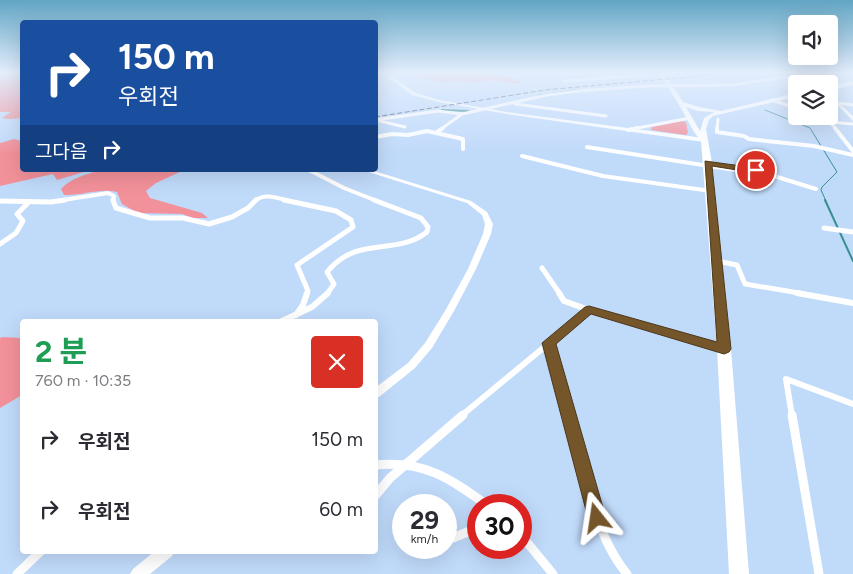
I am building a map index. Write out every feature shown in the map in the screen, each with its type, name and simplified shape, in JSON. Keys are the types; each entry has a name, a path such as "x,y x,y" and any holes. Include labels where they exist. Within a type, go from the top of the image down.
{"highway":[{"path":"680,100 697,132 704,140"},
{"path":"739,574 717,261 703,129 706,118 724,111 772,100"},
{"path":"682,103 704,111 724,111"}],"main road":[{"path":"437,100 484,110 704,140"},
{"path":"838,103 853,119"},
{"path":"372,172 469,202 484,212 489,223 484,244 424,353 412,366 378,392"}],"street":[{"path":"378,120 438,111 462,114 527,100"},
{"path":"772,100 788,105"},
{"path":"511,103 606,116"},
{"path":"838,103 853,105"},
{"path":"437,132 462,114"},
{"path":"628,130 690,118"},
{"path":"718,119 718,132 757,140 814,146 853,155"},
{"path":"378,121 406,127"},
{"path":"838,122 853,124"},
{"path":"832,125 853,151"},
{"path":"378,136 392,134 408,135 423,131 437,132 463,139 463,149"},
{"path":"587,148 708,164 774,176 816,189"},
{"path":"522,156 603,176 711,191"},
{"path":"287,319 312,306 334,286 327,272 338,260 358,250 418,239 428,232 428,227 420,218 344,188 313,172"},
{"path":"0,202 63,201 108,193 114,196 116,208 126,212 150,218 183,218 209,224 232,217 248,208 258,198 267,196 336,211 351,220 353,227 297,265 308,291 303,305 296,315"},
{"path":"0,244 21,228 23,221 16,214 28,203"},
{"path":"824,228 853,232"},
{"path":"717,261 737,265 745,284 853,303"},
{"path":"542,268 564,301 724,349"},
{"path":"378,492 390,478 503,380 589,310"},
{"path":"549,343 597,518 618,563 627,574"},
{"path":"819,574 786,379 853,404"},
{"path":"378,465 408,464 447,479 473,494"},
{"path":"532,549 553,574"},
{"path":"17,574 38,554"},
{"path":"138,574 163,554"}],"shaded area":[{"path":"0,100 20,100 20,118 2,118 11,112 0,112"},
{"path":"682,121 686,122 688,133 686,135 651,130 652,127"},
{"path":"14,139 20,140 20,172 84,172 57,180 53,174 0,186 0,143"},
{"path":"94,172 180,172 156,183 146,191 150,198 202,213 208,218 193,218 182,214 138,213 122,204 117,192 104,191 64,195 61,189 79,177"},
{"path":"0,338 20,338 20,396 0,408"}],"waterway":[{"path":"442,110 468,111"},
{"path":"765,110 810,128 837,172 822,187 821,190 826,201"},
{"path":"825,200 853,261"}],"railway":[{"path":"378,117 483,100"}],"route":[{"path":"597,518 549,343 589,310 724,349 708,163 756,170"}]}
